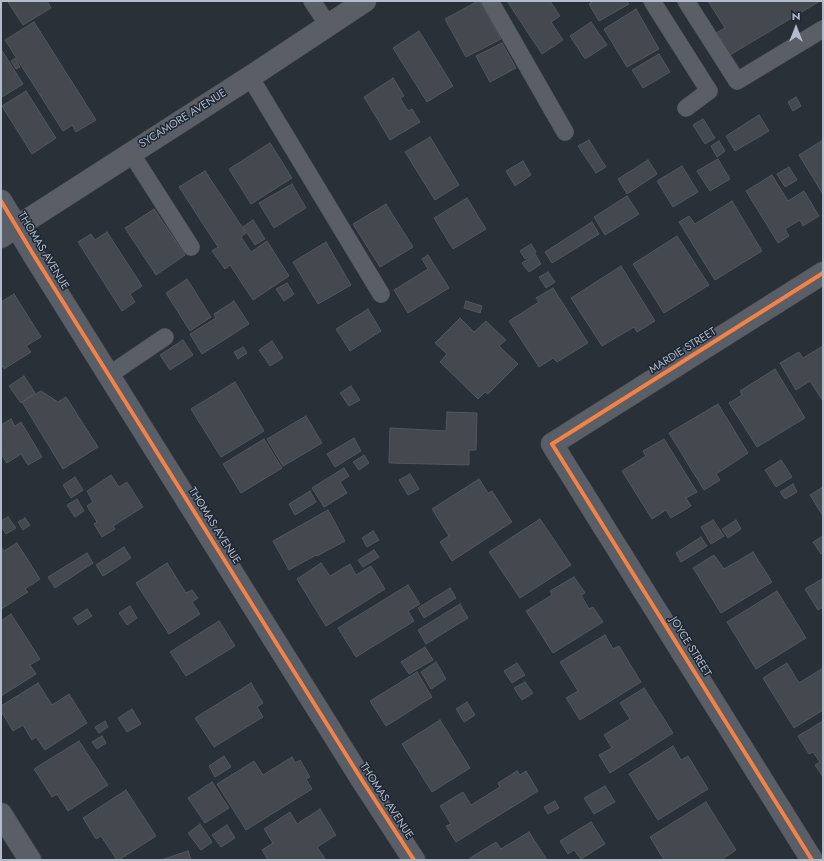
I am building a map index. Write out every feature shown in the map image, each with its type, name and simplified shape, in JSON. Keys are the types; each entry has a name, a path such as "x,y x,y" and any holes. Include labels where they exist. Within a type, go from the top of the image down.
{"street":[{"name":"SYCAMORE AVENUE","path":"9,232 365,1"},
{"name":"THOMAS AVENUE","path":"1,201 9,232 33,254 360,777 414,860"},
{"name":"MARDIE STREET","path":"552,444 823,273"},
{"name":"JOYCE STREET","path":"552,444 812,860"},
{"path":"1,814 30,860"}],"lane":[{"path":"312,1 328,25"},
{"path":"490,1 565,132"},
{"path":"652,1 709,91 686,108"},
{"path":"686,1 737,81 823,29"},
{"path":"250,77 381,294"},
{"path":"131,153 191,247"},
{"path":"109,375 165,337"}],"building":[{"path":"47,1 51,8 23,25 8,2"},
{"path":"480,1 501,39 466,57 445,19"},
{"path":"507,1 550,1 560,16 551,22 563,40 542,54"},
{"path":"594,1 627,1 629,4 599,21 589,4"},
{"path":"708,1 820,1 730,55 716,33 725,28"},
{"path":"636,9 659,49 627,67 604,29"},
{"path":"34,22 96,120 76,132 72,125 63,131 5,40"},
{"path":"591,22 607,45 585,59 570,36"},
{"path":"419,31 453,86 427,102 393,48"},
{"path":"502,43 516,68 490,82 476,56"},
{"path":"1,49 23,84 2,97 1,96"},
{"path":"659,54 670,72 643,88 632,70"},
{"path":"15,58 20,67 16,69 11,61"},
{"path":"393,78 404,96 400,98 408,111 412,109 420,122 390,140 364,97"},
{"path":"26,91 56,138 32,154 2,106"},
{"path":"796,97 801,106 793,111 788,102"},
{"path":"759,115 769,131 735,151 726,136"},
{"path":"703,119 715,138 705,144 693,125"},
{"path":"430,137 459,185 435,200 405,152"},
{"path":"589,140 606,167 596,173 578,146"},
{"path":"823,140 823,194 799,155"},
{"path":"719,141 725,151 717,157 711,146"},
{"path":"270,143 292,178 251,204 229,169"},
{"path":"718,159 730,179 710,191 697,171"},
{"path":"648,160 657,174 627,194 618,179"},
{"path":"523,161 531,175 515,186 506,171"},
{"path":"682,166 698,192 673,207 657,181"},
{"path":"789,167 797,180 785,187 777,174"},
{"path":"205,171 246,233 241,237 251,252 267,241 289,276 253,300 230,265 225,269 212,251 218,247 179,187"},
{"path":"772,175 788,201 804,191 819,216 803,226 800,220 785,229 789,236 778,243 746,191"},
{"path":"292,184 306,208 274,228 259,203"},
{"path":"627,196 639,214 605,235 594,217"},
{"path":"467,198 486,229 453,249 434,218"},
{"path":"732,201 762,251 715,280 679,222 689,216 695,224"},
{"path":"386,204 413,247 380,267 353,224"},
{"path":"154,209 185,255 156,275 125,228"},
{"path":"253,220 265,239 255,245 243,227"},
{"path":"592,222 599,234 552,263 545,252"},
{"path":"107,232 142,286 130,294 135,302 122,311 78,242 91,234 95,240"},
{"path":"677,236 709,285 664,313 633,264"},
{"path":"326,242 351,285 318,304 293,262"},
{"path":"531,244 536,252 525,259 520,251"},
{"path":"535,254 541,264 529,272 522,263"},
{"path":"428,255 449,288 408,313 394,290 428,269 422,259"},
{"path":"621,266 655,321 637,332 634,327 602,346 571,298"},
{"path":"548,272 555,282 546,288 539,277"},
{"path":"187,279 211,317 190,331 166,293"},
{"path":"287,283 294,294 284,301 276,289"},
{"path":"553,288 588,343 557,362 553,358 539,367 509,321 539,302 536,298"},
{"path":"14,294 41,337 26,346 31,352 4,369 1,364 1,302"},
{"path":"234,301 249,324 202,354 190,334 216,318 214,314"},
{"path":"466,301 482,306 480,313 464,308"},
{"path":"368,309 381,331 350,351 336,329"},
{"path":"460,318 474,332 486,321 506,340 499,346 518,364 488,394 485,392 478,399 440,362 447,354 435,343"},
{"path":"183,340 193,355 170,370 160,355"},
{"path":"272,341 283,358 270,366 259,350"},
{"path":"823,346 823,401 810,381 796,390 780,363 799,352 803,358"},
{"path":"243,347 247,353 238,359 234,352"},
{"path":"775,369 805,418 757,447 729,403 742,395 740,391"},
{"path":"24,376 35,393 21,403 9,386"},
{"path":"235,382 264,431 221,457 191,409"},
{"path":"351,386 360,400 349,406 340,393"},
{"path":"41,391 58,402 66,397 98,447 63,469 22,402"},
{"path":"718,404 748,453 716,474 720,480 704,490 669,433"},
{"path":"447,412 477,413 476,450 469,450 469,465 389,463 390,428 446,431"},
{"path":"306,416 322,443 283,466 267,439"},
{"path":"11,419 15,426 21,422 42,457 28,465 21,454 7,463 1,454 1,425"},
{"path":"354,438 361,451 335,467 327,454"},
{"path":"264,439 282,468 241,493 223,464"},
{"path":"664,439 697,492 686,498 691,506 671,518 666,510 652,519 622,471 646,456 643,451"},
{"path":"364,455 369,463 359,470 353,462"},
{"path":"781,460 792,477 776,487 765,470"},
{"path":"344,468 349,476 340,482 347,493 324,507 312,488"},
{"path":"410,474 419,489 408,495 399,480"},
{"path":"111,475 119,487 127,482 143,507 113,526 115,529 102,537 94,524 97,522 87,506 93,502 87,491"},
{"path":"75,477 83,490 71,498 63,485"},
{"path":"479,479 488,493 492,491 512,522 452,561 440,542 449,536 432,509"},
{"path":"793,484 797,492 785,499 780,492"},
{"path":"823,487 823,516 810,495"},
{"path":"310,491 316,502 295,515 289,504"},
{"path":"77,499 84,511 75,517 67,505"},
{"path":"328,510 345,541 289,570 273,541"},
{"path":"8,517 16,528 6,534 1,526 1,521"},
{"path":"25,518 30,525 23,530 18,522"},
{"path":"540,519 571,565 520,598 489,552"},
{"path":"713,520 724,536 711,544 701,527"},
{"path":"736,520 741,529 728,538 722,529"},
{"path":"373,531 379,540 367,547 362,538"},
{"path":"823,536 823,552 821,554 813,542"},
{"path":"701,537 707,546 681,562 676,553"},
{"path":"17,543 40,579 25,589 28,592 1,609 1,547 4,551"},
{"path":"124,547 131,558 103,576 96,565"},
{"path":"374,550 379,557 363,567 358,560"},
{"path":"753,552 772,582 721,613 693,568 714,555 724,569"},
{"path":"87,553 93,563 55,588 48,577"},
{"path":"167,563 186,593 192,590 198,598 192,602 200,614 169,634 136,583"},
{"path":"321,563 330,576 350,564 356,575 371,566 385,589 326,626 297,579"},
{"path":"574,577 585,593 581,595 589,609 593,607 603,622 553,653 526,611 552,595 550,591"},
{"path":"822,579 823,607 818,610 805,589"},
{"path":"408,585 420,604 408,611 414,621 356,657 338,628"},
{"path":"450,588 456,598 424,618 418,608"},
{"path":"777,591 806,638 756,669 727,622"},
{"path":"460,604 468,618 426,644 418,630"},
{"path":"130,606 137,618 127,625 119,613"},
{"path":"87,609 92,616 78,625 73,618"},
{"path":"11,614 40,659 30,665 36,674 1,696 1,621"},
{"path":"219,621 235,646 186,676 170,652"},
{"path":"605,635 613,649 619,646 641,682 580,720 566,698 578,691 560,662"},
{"path":"425,647 433,660 409,674 401,662"},
{"path":"436,662 446,679 431,689 421,672"},
{"path":"517,663 525,675 512,683 504,671"},
{"path":"787,663 799,683 823,668 823,710 794,728 763,678"},
{"path":"417,672 432,697 386,726 370,701"},
{"path":"525,682 533,693 522,700 514,688"},
{"path":"38,683 52,705 69,694 87,723 45,750 36,737 32,740 23,725 13,731 1,711 1,706"},
{"path":"251,683 263,703 257,707 263,717 214,747 195,718"},
{"path":"644,688 673,733 610,773 599,755 612,748 604,735 630,719 620,703"},
{"path":"467,702 475,715 464,722 456,709"},
{"path":"132,709 141,724 127,732 118,718"},
{"path":"440,720 470,768 432,792 402,744"},
{"path":"105,721 108,727 99,733 95,727"},
{"path":"823,721 823,777 815,765 820,762 813,752 809,754 798,736"},
{"path":"102,736 106,743 97,749 92,742"},
{"path":"79,741 108,785 68,811 57,794 52,797 34,769"},
{"path":"673,746 681,760 688,756 708,789 658,820 629,774"},
{"path":"224,756 231,767 215,777 209,766"},
{"path":"292,757 295,763 300,760 310,777 306,779 312,789 246,830 217,784 254,761 263,775"},
{"path":"517,771 520,775 526,771 538,791 456,842 446,826 451,824 440,806 463,792 471,805 500,787 498,783"},
{"path":"212,782 229,808 205,823 188,798"},
{"path":"605,786 615,802 594,814 584,798"},
{"path":"126,790 156,836 117,860 101,836 96,839 83,818"},
{"path":"555,801 559,808 548,814 544,807"},
{"path":"706,802 736,850 721,860 664,860 650,837"},
{"path":"320,809 336,835 317,847 326,860 268,860 262,850 273,843 264,829 290,812 297,824"},
{"path":"591,822 605,844 581,859 574,850 568,854 560,841"},
{"path":"200,824 212,842 201,850 188,833"},
{"path":"227,825 235,838 221,847 212,835"},
{"path":"529,832 547,860 471,860 470,858 496,842 501,849"},
{"path":"188,851 191,860 161,860"}],"cycle path":[{"path":"1,201 360,777 414,860"},
{"path":"812,860 552,444 823,273"}]}
